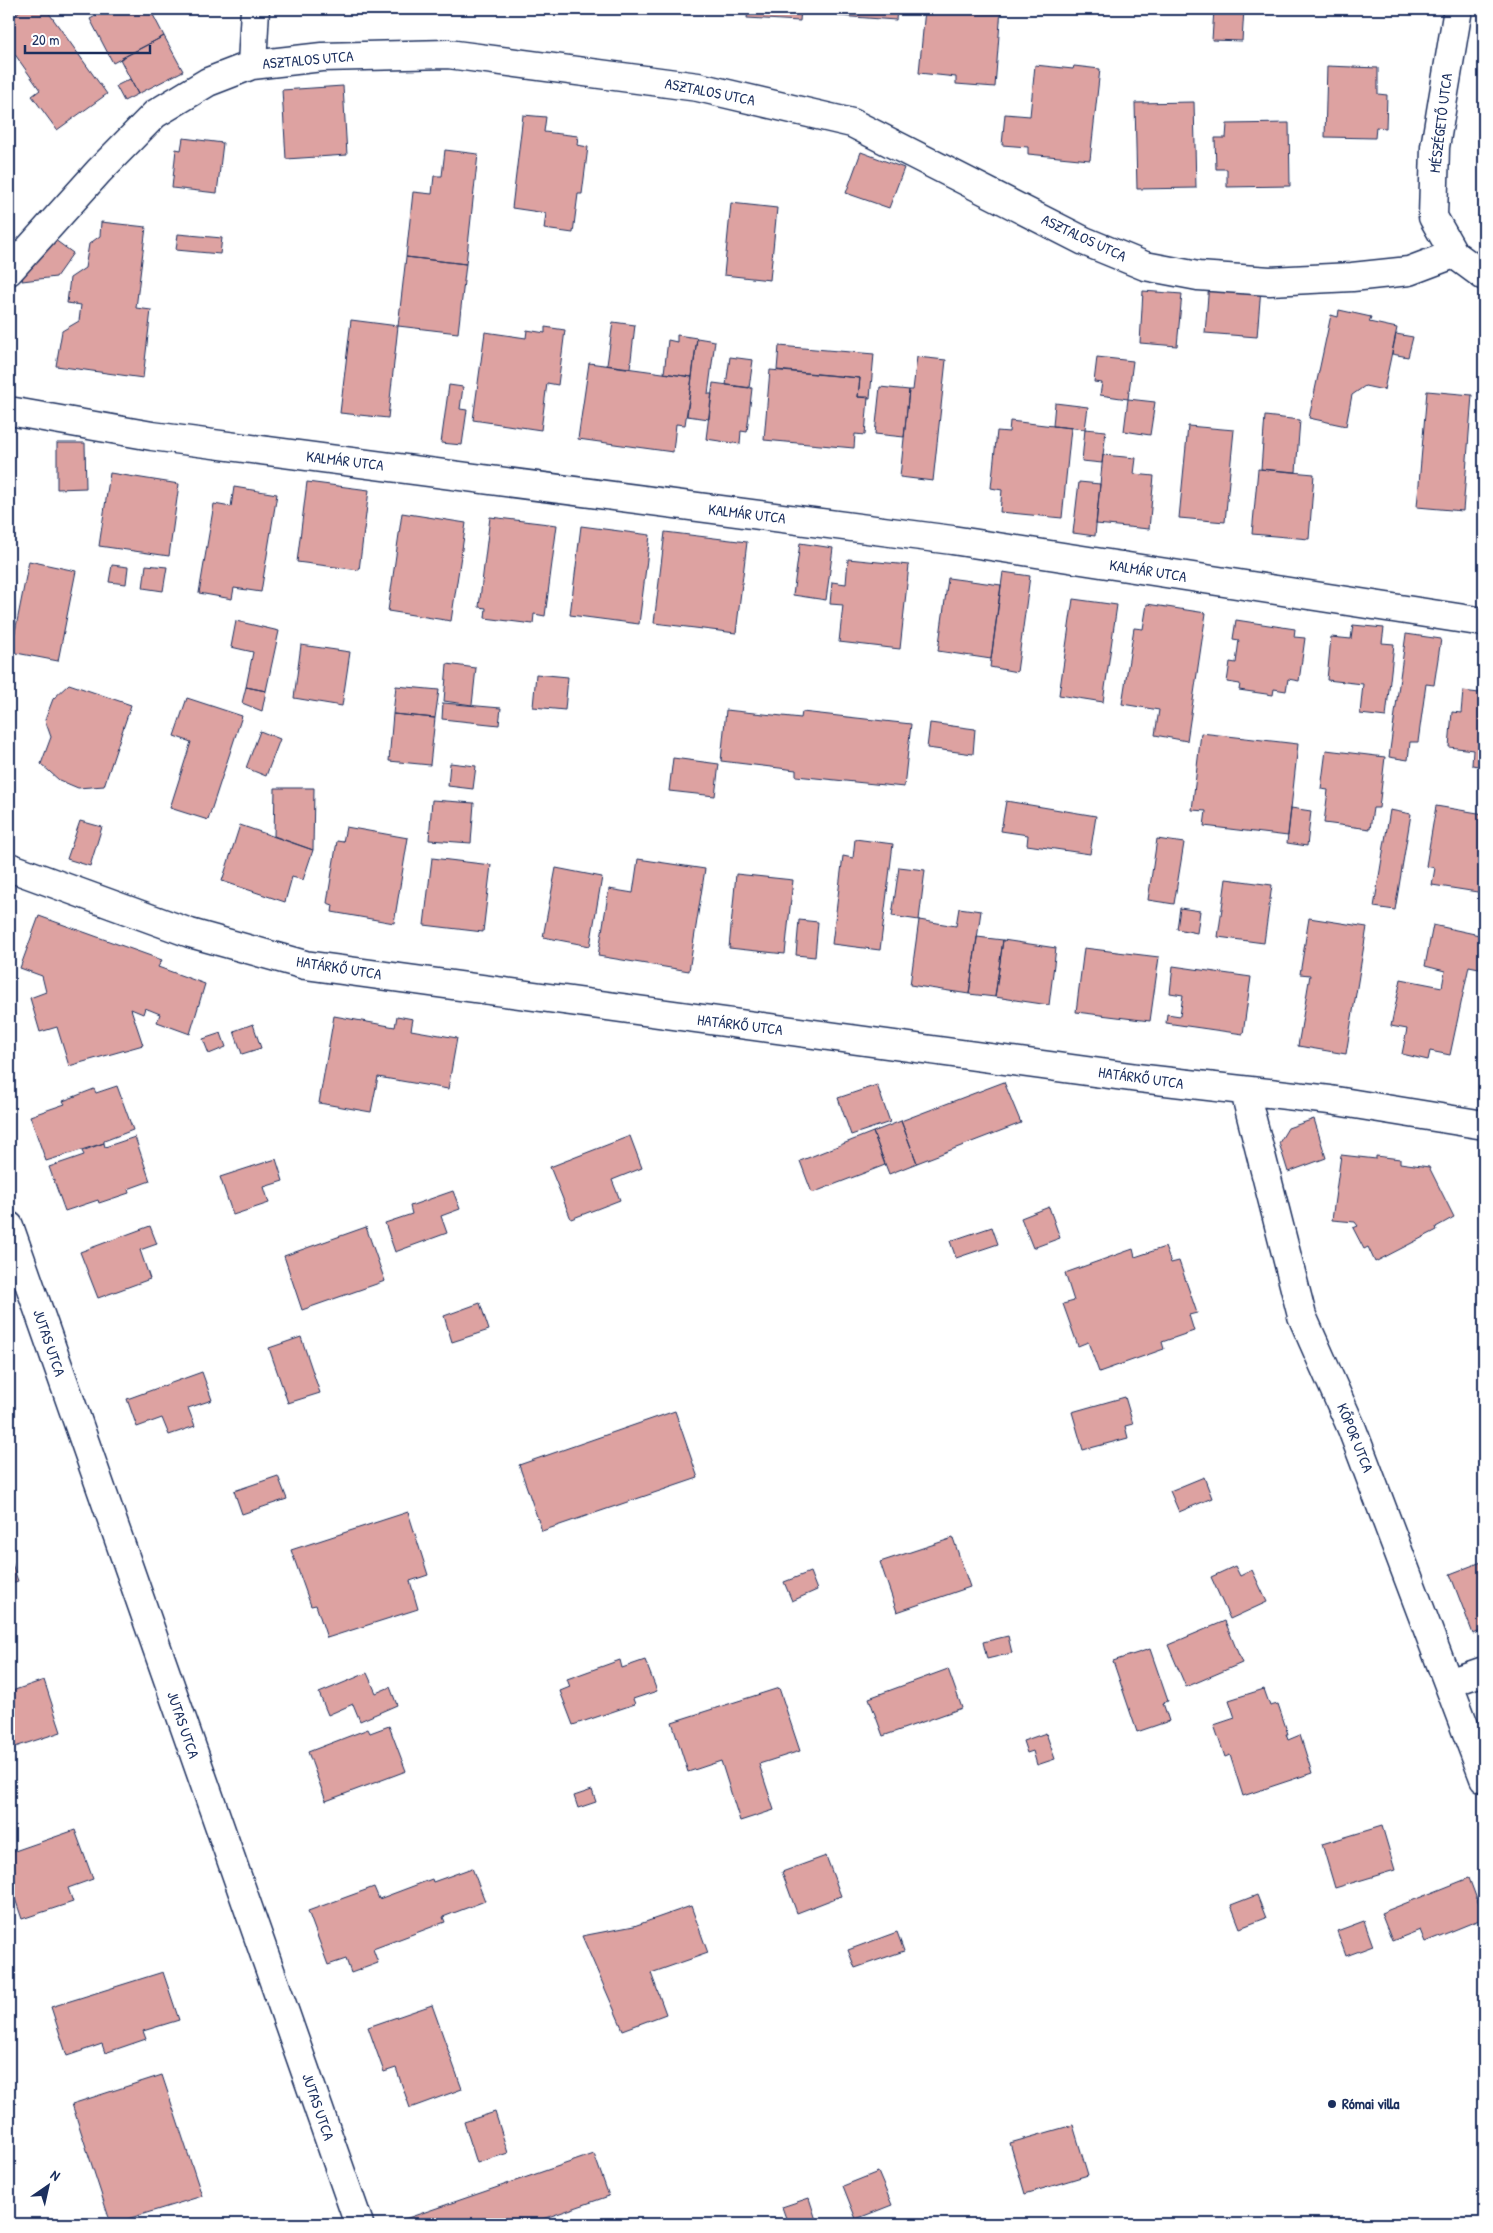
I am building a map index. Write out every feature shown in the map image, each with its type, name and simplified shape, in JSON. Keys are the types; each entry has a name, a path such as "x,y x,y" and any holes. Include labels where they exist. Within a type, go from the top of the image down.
{"street":[{"path":"252,65 255,9"},
{"name":"MÉSZÉGETŐ UTCA","path":"1458,9 1435,147 1433,217 1454,254 1484,276"},
{"name":"ASZTALOS UTCA","path":"9,271 99,171 155,114 208,82 252,65 322,57 448,54 698,87 852,123 1084,240 1145,266 1198,276 1270,281 1352,277 1409,271 1454,254"},
{"name":"KALMÁR UTCA","path":"9,411 152,436 952,540 1484,622"},
{"name":"HATÁRKŐ UTCA","path":"9,867 190,933 305,965 567,1002 1245,1092 1330,1100 1484,1125"},
{"name":"KŐPOR UTCA","path":"1245,1092 1302,1316 1352,1429 1484,1778"},
{"name":"JUTAS UTCA","path":"9,1226 359,2224"},
{"path":"1449,1684 1484,1671"}],"building":[{"path":"23,9 46,9 107,94 57,130 32,96 40,90 9,46 9,19"},
{"path":"101,9 150,9 164,36 113,63 90,19 103,12"},
{"path":"748,9 801,9 800,21 747,18"},
{"path":"838,9 897,9 896,20 838,16"},
{"path":"925,9 1001,9 995,87 956,84 956,77 919,73"},
{"path":"1214,9 1244,9 1242,41 1212,40"},
{"path":"164,36 183,71 138,94 120,59"},
{"path":"1035,65 1073,69 1074,66 1100,69 1090,160 1028,154 1028,147 1002,145 1005,114 1030,116"},
{"path":"1327,66 1378,68 1378,94 1387,95 1386,128 1376,127 1375,138 1325,137"},
{"path":"130,79 138,94 124,101 116,86"},
{"path":"343,86 347,155 286,159 282,90"},
{"path":"1194,102 1196,188 1137,189 1135,103"},
{"path":"523,115 546,117 544,132 578,136 577,145 588,147 582,194 578,194 573,233 544,229 546,213 512,208"},
{"path":"1289,123 1290,186 1227,187 1227,169 1216,169 1215,138 1226,138 1227,124"},
{"path":"183,138 223,143 217,193 172,188 176,149 181,150"},
{"path":"445,150 478,154 466,264 406,257 413,192 432,194 434,176 442,176"},
{"path":"861,152 904,168 889,208 846,193"},
{"path":"731,203 777,208 770,280 724,275"},
{"path":"101,222 146,227 136,308 151,310 143,378 56,366 62,331 79,321 81,305 67,303 70,278 85,268 89,244 100,236"},
{"path":"178,234 222,238 220,254 176,250"},
{"path":"51,237 73,253 56,277 22,281 26,263"},
{"path":"406,257 466,264 458,333 398,326"},
{"path":"1209,283 1261,288 1257,337 1205,333"},
{"path":"1143,291 1182,294 1177,346 1140,343"},
{"path":"1339,310 1371,317 1369,322 1397,328 1384,390 1365,386 1352,395 1346,426 1309,418 1331,315 1338,317"},
{"path":"351,320 398,326 388,418 340,413"},
{"path":"613,322 635,325 630,368 607,365"},
{"path":"545,327 565,330 558,385 547,383 541,430 473,420 485,332 526,338 527,330 545,333"},
{"path":"1396,334 1413,337 1408,357 1392,354"},
{"path":"677,335 697,338 692,377 664,373 668,340 677,342"},
{"path":"697,338 715,341 708,394 712,394 709,419 687,416"},
{"path":"779,346 874,354 870,398 858,397 860,378 777,370"},
{"path":"730,357 753,360 749,388 726,385"},
{"path":"917,357 946,360 933,481 900,477 909,390 913,390"},
{"path":"1097,357 1133,361 1128,399 1100,395 1102,383 1094,382"},
{"path":"589,363 692,377 685,425 676,424 673,452 578,439"},
{"path":"770,370 860,378 858,397 868,397 865,435 855,434 854,448 764,440"},
{"path":"713,383 752,388 747,432 741,431 740,444 706,439"},
{"path":"449,385 463,387 460,409 467,410 462,445 441,443"},
{"path":"880,387 909,390 904,437 875,434"},
{"path":"1427,391 1472,395 1463,511 1417,507"},
{"path":"1128,399 1155,402 1150,435 1124,431"},
{"path":"1055,403 1088,407 1085,429 1053,426"},
{"path":"1265,416 1300,420 1296,472 1261,469"},
{"path":"1010,421 1071,428 1062,518 1000,512 1002,490 991,488 997,431 1009,432"},
{"path":"1188,426 1234,430 1225,522 1179,518"},
{"path":"1085,429 1106,431 1102,463 1082,461"},
{"path":"57,443 85,443 86,488 57,489"},
{"path":"1103,455 1136,458 1134,474 1154,476 1149,529 1096,524"},
{"path":"1258,469 1314,474 1309,539 1252,534"},
{"path":"110,473 179,484 169,556 99,546"},
{"path":"307,482 369,490 359,570 297,562"},
{"path":"1079,482 1100,484 1095,536 1073,533"},
{"path":"234,487 277,494 261,592 234,588 232,599 199,593 214,504 231,507"},
{"path":"402,513 466,523 451,621 388,611"},
{"path":"490,517 557,525 545,616 534,614 533,624 485,618 486,608 479,607"},
{"path":"581,526 650,535 639,624 570,615"},
{"path":"665,532 747,542 736,633 654,623"},
{"path":"800,543 833,548 826,600 793,595"},
{"path":"848,559 909,565 900,649 839,642 843,605 830,604 832,582 846,584"},
{"path":"29,561 76,571 58,661 11,652"},
{"path":"112,565 128,567 126,584 109,582"},
{"path":"146,565 167,567 163,591 143,588"},
{"path":"1003,572 1030,576 1017,672 990,667"},
{"path":"948,578 1001,585 991,659 938,651"},
{"path":"1073,599 1117,605 1103,702 1059,695"},
{"path":"1147,604 1206,613 1187,741 1155,735 1159,710 1122,704 1134,628 1143,629"},
{"path":"1236,620 1295,629 1294,637 1305,638 1299,681 1288,679 1286,691 1274,689 1273,695 1239,690 1240,684 1227,682 1230,662 1236,663 1239,640 1233,639"},
{"path":"236,621 279,631 266,691 246,687 253,652 231,647"},
{"path":"1353,625 1384,628 1382,643 1394,644 1386,717 1360,714 1363,684 1327,680 1331,637 1351,639"},
{"path":"1406,634 1441,639 1434,685 1426,684 1418,742 1410,742 1408,760 1389,757"},
{"path":"301,645 350,652 342,706 294,698"},
{"path":"447,664 476,668 472,705 444,701"},
{"path":"536,674 568,677 565,710 533,707"},
{"path":"1480,683 1484,683 1484,767 1472,765 1473,750 1449,747 1452,712 1461,713 1463,691 1479,693"},
{"path":"69,684 131,705 104,786 78,788 59,780 41,764 51,737 45,720 53,699"},
{"path":"396,686 439,690 435,718 393,714"},
{"path":"246,687 266,691 262,711 242,703"},
{"path":"187,698 242,716 208,820 170,808 191,742 174,736"},
{"path":"443,703 501,708 499,725 442,719"},
{"path":"726,710 801,718 802,712 911,724 904,787 796,776 796,770 721,761"},
{"path":"393,714 435,718 430,765 389,761"},
{"path":"930,723 975,729 973,754 927,748"},
{"path":"260,731 280,739 266,776 246,768"},
{"path":"1201,733 1298,744 1288,836 1204,826 1206,811 1192,810"},
{"path":"1326,750 1385,757 1379,808 1373,808 1370,829 1324,823 1328,790 1321,789"},
{"path":"673,758 719,764 715,796 669,791"},
{"path":"450,763 476,766 473,789 448,786"},
{"path":"275,788 314,788 313,850 274,836"},
{"path":"432,800 474,803 471,843 429,840"},
{"path":"1006,801 1096,816 1090,854 1027,845 1028,835 1001,831"},
{"path":"1436,806 1484,814 1484,893 1432,885 1435,868 1426,866"},
{"path":"1291,808 1311,811 1307,846 1287,843"},
{"path":"1390,810 1411,814 1395,910 1374,907"},
{"path":"80,821 102,827 90,866 67,859"},
{"path":"240,825 313,850 303,880 292,877 285,902 222,881"},
{"path":"346,827 408,838 394,923 332,912 333,905 327,903 337,841 343,842"},
{"path":"855,839 893,844 880,950 832,944 843,856 853,858"},
{"path":"1157,839 1184,843 1174,904 1148,900"},
{"path":"432,858 491,865 483,932 424,925"},
{"path":"638,859 705,869 689,971 598,956 609,889 633,893"},
{"path":"899,867 925,870 919,920 892,916"},
{"path":"556,868 602,877 590,946 543,937"},
{"path":"736,874 793,880 785,954 729,948"},
{"path":"1226,879 1272,885 1264,943 1218,937"},
{"path":"959,908 981,911 969,994 910,985 919,920 956,926"},
{"path":"1180,908 1200,911 1197,933 1177,929"},
{"path":"39,916 162,960 158,967 205,984 190,1034 157,1022 160,1014 145,1008 143,1014 131,1009 143,1045 69,1066 57,1027 40,1032 30,998 46,992 42,976 20,968"},
{"path":"1309,918 1367,927 1346,1054 1298,1046 1310,975 1300,974"},
{"path":"799,920 818,922 815,957 796,955"},
{"path":"1433,925 1484,936 1484,969 1469,966 1450,1055 1430,1051 1428,1060 1402,1054 1407,1029 1391,1026 1401,979 1442,987 1445,971 1425,966"},
{"path":"977,937 1003,940 995,997 969,994"},
{"path":"1003,940 1056,948 1049,1005 995,997"},
{"path":"1084,948 1159,957 1150,1021 1076,1012"},
{"path":"1173,966 1251,977 1243,1034 1166,1023 1167,1014 1180,1016 1183,995 1170,993"},
{"path":"334,1016 395,1027 397,1016 413,1019 411,1030 457,1038 448,1089 378,1077 371,1112 319,1103"},
{"path":"253,1024 261,1048 242,1054 234,1031"},
{"path":"221,1033 226,1047 209,1054 203,1039"},
{"path":"1004,1082 1021,1123 917,1163 901,1121"},
{"path":"877,1085 890,1122 851,1135 838,1098"},
{"path":"117,1086 133,1130 104,1141 104,1143 46,1161 30,1116 65,1104 63,1101 94,1089 96,1093"},
{"path":"1314,1119 1326,1158 1288,1172 1279,1143 1288,1128"},
{"path":"901,1121 917,1163 889,1174 873,1132"},
{"path":"873,1132 885,1165 812,1193 800,1161"},
{"path":"630,1136 642,1168 612,1180 620,1200 571,1219 550,1167"},
{"path":"135,1137 150,1181 128,1189 129,1193 99,1203 98,1200 65,1211 49,1167 84,1155 82,1151 104,1143 105,1147"},
{"path":"1341,1155 1376,1159 1376,1156 1400,1159 1400,1163 1429,1167 1454,1217 1436,1227 1437,1230 1375,1262 1368,1247 1364,1249 1353,1228 1358,1226 1355,1222 1332,1220"},
{"path":"276,1159 283,1181 264,1187 269,1203 233,1215 220,1177"},
{"path":"453,1191 460,1209 441,1216 447,1233 395,1252 385,1223 412,1214 410,1206"},
{"path":"1049,1207 1060,1238 1033,1248 1021,1218"},
{"path":"150,1226 157,1244 140,1250 150,1279 98,1298 80,1252"},
{"path":"366,1227 385,1281 302,1310 284,1256"},
{"path":"992,1227 998,1244 956,1258 950,1241"},
{"path":"1165,1247 1171,1263 1179,1261 1197,1313 1189,1315 1194,1331 1162,1342 1164,1349 1099,1372 1088,1342 1078,1346 1063,1304 1074,1301 1065,1273 1133,1249 1135,1257"},
{"path":"480,1303 489,1330 452,1342 444,1316"},
{"path":"301,1337 320,1393 288,1403 269,1348"},
{"path":"202,1372 212,1400 188,1408 195,1426 169,1435 162,1418 137,1427 127,1399"},
{"path":"1125,1397 1133,1424 1125,1426 1128,1438 1083,1450 1072,1412"},
{"path":"675,1411 698,1478 542,1531 519,1465"},
{"path":"278,1476 287,1499 242,1514 234,1491"},
{"path":"1204,1477 1212,1498 1179,1512 1170,1491"},
{"path":"408,1512 428,1575 410,1581 418,1609 327,1638 316,1605 311,1606 291,1550"},
{"path":"953,1538 970,1587 897,1612 880,1562"},
{"path":"9,1555 18,1581 9,1584"},
{"path":"1484,1561 1484,1630 1473,1634 1450,1574"},
{"path":"1235,1566 1240,1576 1252,1570 1267,1602 1230,1619 1211,1577"},
{"path":"810,1572 817,1590 792,1601 784,1582"},
{"path":"1225,1621 1242,1663 1186,1687 1168,1645"},
{"path":"1008,1636 1012,1653 987,1659 983,1642"},
{"path":"1150,1649 1168,1701 1163,1703 1169,1721 1137,1732 1113,1661"},
{"path":"620,1660 622,1668 645,1660 657,1691 633,1699 635,1704 573,1725 560,1691 570,1687 567,1679"},
{"path":"948,1669 962,1708 883,1736 869,1698"},
{"path":"367,1673 376,1693 390,1687 397,1705 360,1721 353,1704 328,1715 319,1693"},
{"path":"44,1680 61,1732 9,1749 9,1692"},
{"path":"779,1688 800,1751 759,1764 774,1810 740,1821 721,1761 688,1772 672,1722"},
{"path":"1264,1689 1270,1706 1278,1704 1288,1734 1286,1734 1288,1740 1300,1735 1312,1773 1243,1796 1230,1755 1225,1757 1214,1725 1235,1718 1229,1700"},
{"path":"389,1726 406,1771 326,1801 308,1752 368,1729 370,1733"},
{"path":"1046,1733 1055,1759 1037,1765 1033,1751 1027,1753 1023,1741"},
{"path":"592,1790 596,1802 578,1808 574,1796"},
{"path":"1382,1826 1395,1870 1335,1888 1322,1844"},
{"path":"75,1830 93,1879 68,1888 73,1902 22,1919 9,1881 9,1853"},
{"path":"826,1856 841,1896 797,1913 782,1872"},
{"path":"472,1868 485,1901 443,1917 445,1922 373,1949 378,1963 351,1973 346,1959 328,1965 308,1911 374,1887 379,1899 432,1879 433,1882"},
{"path":"1469,1878 1484,1918 1425,1942 1420,1930 1392,1941 1381,1913"},
{"path":"1257,1895 1266,1918 1240,1928 1231,1905"},
{"path":"691,1906 708,1953 651,1973 666,2014 623,2030 582,1936 634,1926"},
{"path":"1364,1921 1373,1946 1346,1956 1337,1931"},
{"path":"897,1932 904,1951 855,1968 848,1950"},
{"path":"163,1972 179,2020 143,2031 146,2039 105,2053 102,2044 67,2056 51,2007"},
{"path":"432,2005 462,2089 410,2108 396,2068 384,2072 368,2027"},
{"path":"162,2075 202,2196 111,2224 72,2104"},
{"path":"495,2112 508,2153 477,2163 464,2122"},
{"path":"1073,2125 1088,2175 1025,2194 1010,2143"},
{"path":"594,2154 609,2196 528,2224 400,2224 399,2221"},
{"path":"878,2172 892,2205 856,2219 843,2186"},
{"path":"809,2198 816,2220 803,2224 788,2224 782,2207"}],"place":[{"name":"Római villa","path":"1332,2104"}]}
